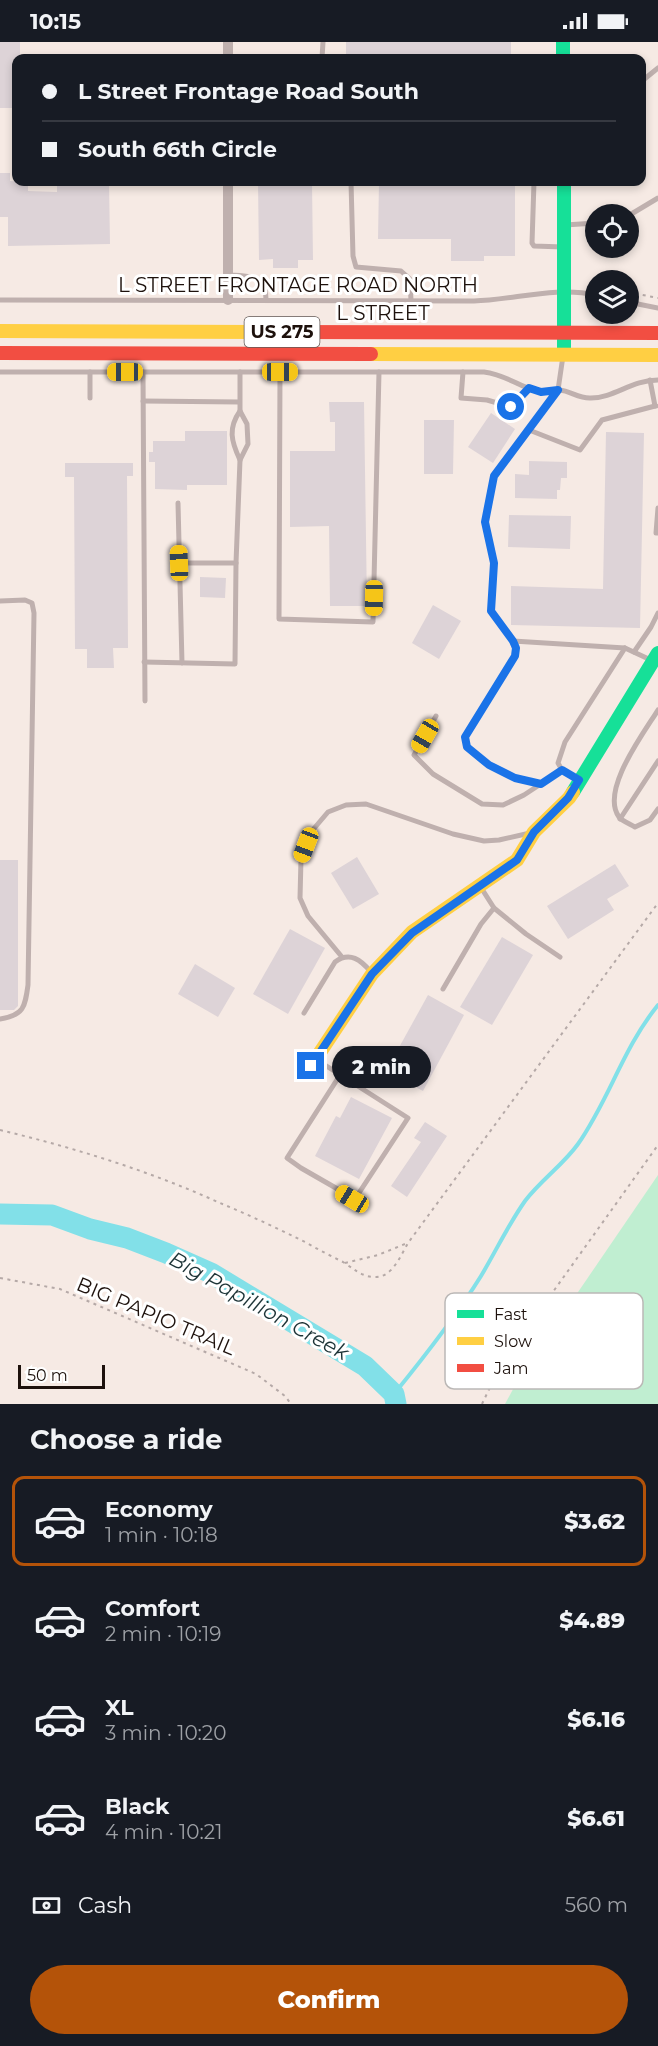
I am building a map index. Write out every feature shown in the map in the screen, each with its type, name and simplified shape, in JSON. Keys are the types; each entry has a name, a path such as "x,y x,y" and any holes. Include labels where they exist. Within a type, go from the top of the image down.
{"main road":[{"path":"564,186 564,225 557,247 564,293 564,354"},
{"name":"L STREET","path":"0,331 658,333"},
{"name":"US 275","path":"0,353 658,355"},
{"path":"313,1062 372,974 412,933 517,860 534,832 568,798 656,657"}],"street":[{"path":"228,186 228,300"}],"lane":[{"path":"646,78 658,68"},
{"path":"351,186 353,256 356,267 401,271 410,279 411,301"},
{"path":"534,186 532,243 534,246 557,247"},
{"path":"639,209 658,198"},
{"path":"564,225 585,224"},
{"path":"228,275 251,276 258,279 265,284 266,300"},
{"name":"L STREET FRONTAGE ROAD NORTH","path":"0,300 484,301 538,294 585,294"},
{"path":"639,304 658,308"},
{"path":"541,784 515,778 489,765 467,747 465,737 515,656 516,648 491,611 494,563 485,522 494,476 558,390 564,354"},
{"path":"0,372 463,372 500,374 541,392 558,390 594,399 638,382 658,380"},
{"path":"90,372 90,398"},
{"path":"143,372 145,701"},
{"path":"144,662 235,664 240,460 248,444 248,424 240,411 239,402 240,372"},
{"path":"280,372 279,619 374,622 379,372"},
{"path":"463,372 461,398 487,400 511,407 529,388"},
{"path":"529,430 580,450 602,420 656,406 650,380"},
{"path":"143,401 239,402"},
{"path":"240,411 232,422 232,444 240,460"},
{"path":"178,503 182,663"},
{"path":"658,508 656,533 658,533"},
{"path":"179,563 236,563"},
{"path":"0,601 26,600 32,603 34,613 28,985 26,1005 14,1016 0,1019"},
{"path":"634,652 658,613"},
{"path":"513,641 625,648 656,657"},
{"path":"579,780 562,770 558,763 565,741 625,648"},
{"path":"658,710 615,785 613,802 620,819 635,827 650,820 658,809"},
{"path":"436,716 414,755 433,774 482,804 503,805 562,770"},
{"path":"620,819 658,761"},
{"path":"342,957 308,915 300,898 301,859 311,832 328,812 346,805 366,804 453,834 484,841 534,832"},
{"path":"480,885 494,908 526,934 560,957"},
{"path":"443,989 481,924 494,908"},
{"path":"304,1013 335,962 342,957 351,956 361,960 372,974"},
{"path":"313,1062 340,1075 408,1118 355,1199 287,1158 340,1075"}],"path":[{"path":"639,294 658,298"},
{"path":"0,1130 95,1156 165,1181 219,1202 344,1263 363,1275 380,1277 386,1275 658,903"},
{"path":"553,1293 658,1145"},
{"path":"344,1263 378,1256 408,1243"},
{"name":"BIG PAPIO TRAIL","path":"0,1278 60,1289 245,1369 256,1374 285,1396 291,1404"},
{"path":"482,1404 489,1389"}],"green space":[{"path":"658,1175 658,1404 505,1404 513,1389 643,1389 643,1293 577,1293"}],"building":[{"path":"0,42 20,42 20,54 12,54 12,108 0,108"},
{"path":"346,42 511,42 511,54 346,54"},
{"path":"0,173 10,173 12,186 28,186 28,191 57,192 57,186 109,186 110,244 8,246 8,217 0,217"},
{"path":"258,186 312,186 313,260 298,260 298,268 273,268 273,259 259,260"},
{"path":"379,186 515,186 515,256 484,256 484,261 451,261 451,239 378,239"},
{"path":"329,402 364,402 367,606 330,606 329,526 290,527 290,451 335,451 335,422 330,422"},
{"path":"491,413 515,429 493,463 468,447"},
{"path":"424,420 454,420 453,474 424,474"},
{"path":"185,431 227,431 227,485 187,485 187,490 155,489 155,462 149,462 149,452 153,452 153,441 185,441"},
{"path":"606,432 644,433 640,628 511,625 511,586 603,589"},
{"path":"529,461 567,462 567,478 561,478 557,499 515,498 515,474 529,475"},
{"path":"65,463 133,463 133,476 127,476 128,648 113,648 114,668 87,668 87,649 75,649 74,477 65,477"},
{"path":"509,515 571,516 570,549 508,547"},
{"path":"200,577 226,578 225,598 200,597"},
{"path":"433,605 461,621 439,659 412,643"},
{"path":"357,857 379,894 353,909 331,873"},
{"path":"0,860 18,860 18,1006 14,1010 0,1010"},
{"path":"615,864 629,886 607,899 614,910 568,939 547,906"},
{"path":"290,929 325,948 288,1014 253,994"},
{"path":"502,937 533,955 492,1025 460,1007"},
{"path":"195,964 235,988 218,1017 178,994"},
{"path":"428,995 464,1015 423,1091 386,1071"},
{"path":"351,1097 392,1118 359,1179 315,1156 336,1116 340,1118"},
{"path":"425,1122 447,1136 407,1197 391,1186 421,1142 414,1138"}],"waterway":[{"path":"470,1293 525,1201 578,1144 599,1110 625,1056 658,1005"},
{"name":"Big Papillion Creek","path":"0,1214 52,1215 90,1229 127,1238 211,1273 365,1366 394,1394 396,1404"},
{"path":"394,1394 445,1328"}],"traffic: fast":[{"path":"563,42 563,54"},
{"path":"564,186 564,354"},
{"path":"573,792 658,653"}],"traffic: slow":[{"path":"0,331 283,332"},
{"path":"371,354 658,355"},
{"path":"311,1066 372,974 412,932 517,860 534,832 573,792"}],"traffic: jam":[{"path":"283,332 658,333"},
{"path":"0,353 371,354"}],"route":[{"path":"311,1066 372,974 412,933 517,860 534,832 568,798 579,780 562,770 541,784 515,778 489,765 467,747 465,737 515,656 516,648 491,611 494,563 485,522 494,476 558,390 541,392 529,388 511,407"}]}
